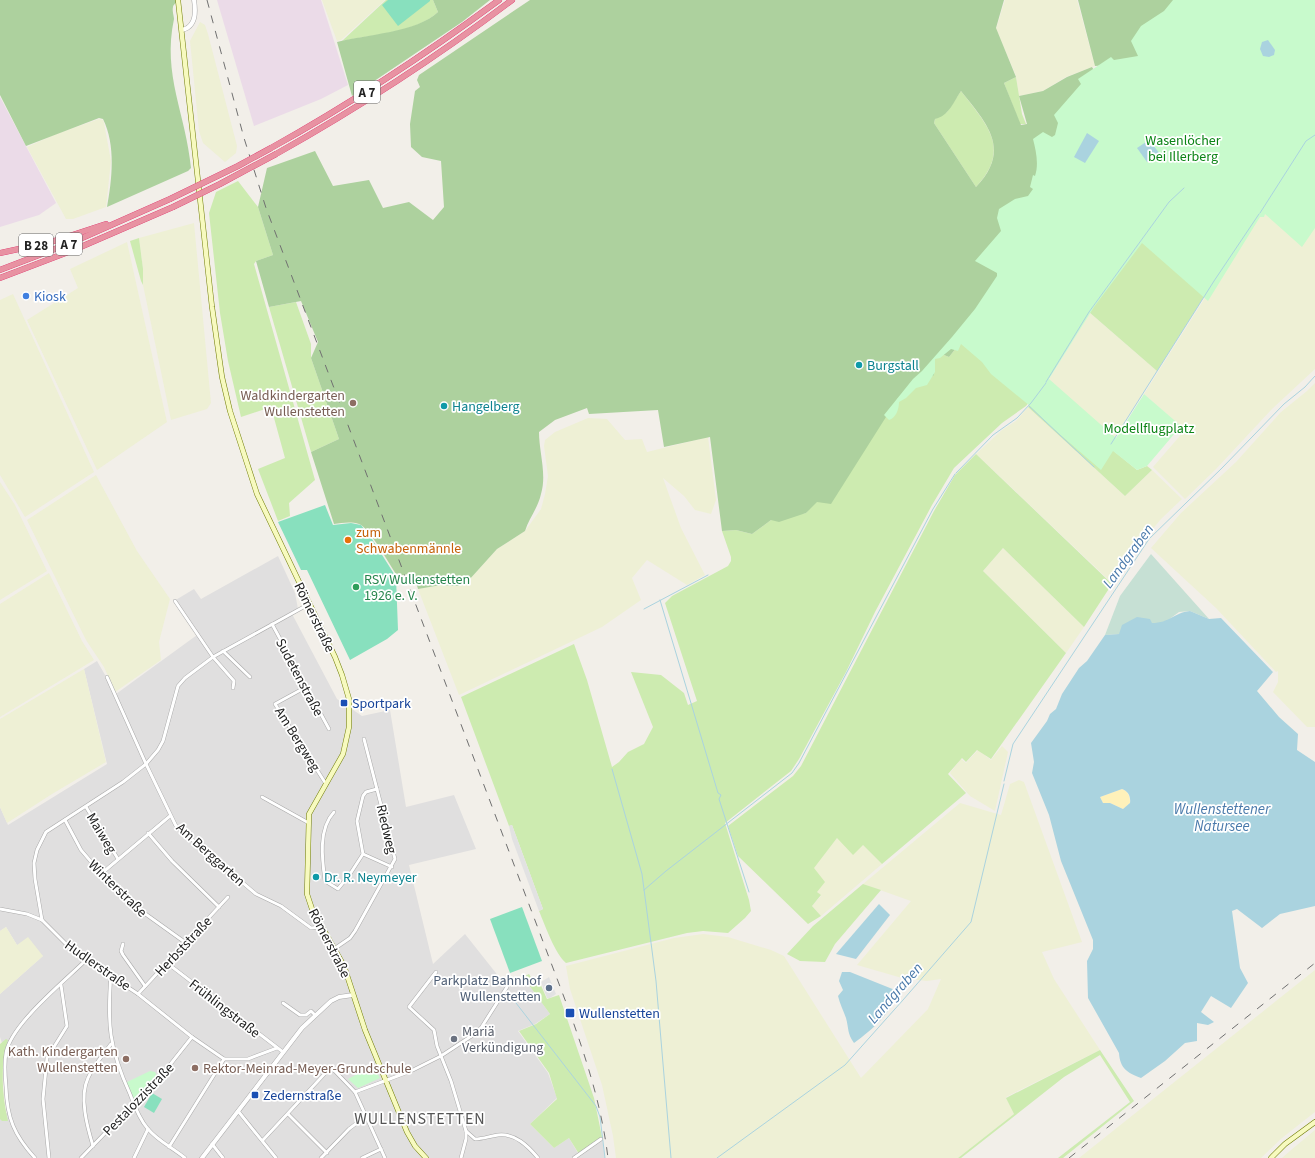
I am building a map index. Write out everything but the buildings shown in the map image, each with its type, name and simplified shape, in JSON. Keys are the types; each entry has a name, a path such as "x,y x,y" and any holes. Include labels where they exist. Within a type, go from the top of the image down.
{"highway":[{"name":"A 7","path":"0,270 73,242 137,214 238,166 337,110 470,22 499,0"},
{"name":"A 7","path":"0,278 76,249 173,207 276,154 388,87 463,36 512,0"},
{"name":"B 28","path":"0,253 51,242 137,214"}],"main road":[{"name":"Römerstraße","path":"178,0 212,307 222,377 230,411 249,472 290,566 342,675 349,699 349,727 343,754 312,806 307,822 308,902 344,966 365,1030 407,1132 415,1146 426,1158"},
{"path":"1271,1158 1285,1144 1315,1122"}],"street":[{"path":"182,30 190,26 195,17 194,0"},
{"path":"175,601 213,657 234,681 233,688"},
{"path":"42,920 35,879 37,850 46,832 123,782 146,764 164,741 178,686 185,678 213,657 308,604"},
{"name":"Sudetenstraße","path":"272,624 328,729"},
{"path":"223,651 250,677"},
{"name":"Am Berggarten","path":"107,677 170,816 176,826 256,894 281,906 311,928 322,927"},
{"name":"Am Bergweg","path":"306,686 275,704 326,784"},
{"name":"Riedweg","path":"334,949 350,938 355,932 392,867 395,859 364,739"},
{"path":"334,812 327,820 323,837 325,881 338,889 341,887 362,854 357,821 363,796 366,792 377,789"},
{"path":"262,797 307,822"},
{"name":"Maiweg","path":"86,807 118,859"},
{"path":"102,874 148,833 170,816"},
{"name":"Winterstraße","path":"65,820 81,850 102,874 133,905 186,943"},
{"path":"148,833 172,861 220,907"},
{"path":"362,854 392,867"},
{"name":"Herbststraße","path":"138,994 228,897"},
{"path":"0,909 27,914 42,920"},
{"name":"Hudlerstraße","path":"42,920 63,941 87,959 111,974 192,1037 224,1059"},
{"path":"123,944 121,951 123,955 145,986"},
{"path":"35,1158 17,1136 8,1113 6,1052 13,1035 23,1021 87,959"},
{"name":"Frühlingstraße","path":"168,963 283,1052"},
{"path":"436,972 409,1008 434,1030 466,1131 466,1139 461,1158"},
{"path":"111,974 108,1007 111,1044 119,1070 148,1129 184,1158"},
{"path":"49,1158 43,1099 47,1058 67,1026 61,985"},
{"path":"355,1092 386,1081 441,1056 481,1028 507,987"},
{"path":"202,1158 283,1052 315,1015 334,999 353,995"},
{"path":"283,1003 300,1015 306,1015 311,1011 315,1015"},
{"name":"Pestalozzistraße","path":"81,1158 172,1063 192,1037"},
{"path":"93,1146 83,1097 84,1088 88,1077 111,1044"},
{"path":"169,1147 224,1059 248,1059 277,1048"},
{"path":"263,1140 331,1066 355,1092 385,1158"},
{"path":"238,1111 263,1140 276,1158"},
{"path":"288,1114 327,1153"},
{"path":"321,1158 349,1129 366,1116"},
{"path":"134,1158 148,1129"},
{"path":"466,1131 476,1139 499,1135 512,1136 523,1143 538,1158"},
{"path":"574,1158 601,1138"},
{"path":"212,1144 223,1158"},
{"path":"362,1158 381,1149"}],"shaded area":[{"path":"217,0 321,0 348,85 321,99 254,126"},
{"path":"0,97 56,203 39,215 0,227"},
{"path":"278,556 295,593 298,609 291,612 337,699 362,716 390,710 406,807 454,795 476,849 409,865 433,964 465,934 507,987 523,977 550,1014 535,1024 518,1031 548,1073 557,1098 530,1124 554,1148 569,1138 579,1155 602,1138 605,1158 0,1158 0,1114 7,1113 5,1099 5,1052 0,1037 0,994 43,956 17,945 6,927 0,931 0,807 8,825 107,764 84,669 97,661 116,694 197,635 174,601 194,589 201,599"},
{"path":"512,825 543,909 539,911 512,839 509,826"},
{"name":"Parkplatz Bahnhof Wullenstetten","path":"549,977 556,994 550,998 547,998 541,982"}],"green space":[{"path":"0,0 178,0 173,9 174,19 171,39 171,58 176,94 185,130 191,168 188,171 107,207 112,163 110,140 103,119 99,118 26,146 0,95"},
{"path":"322,0 385,0 341,40 337,41"},
{"path":"386,0 433,0 438,12 429,19 418,24 393,32 342,41"},
{"path":"388,0 430,1 398,26 382,5"},
{"path":"433,0 490,0 462,22 352,96 337,42 390,32 418,24 429,19 438,12"},
{"path":"530,0 1004,0 996,28 1016,77 1004,83 1021,125 1027,124 1019,96 1043,91 1067,77 1092,67 1098,77 1109,65 1095,66 1078,0 1315,0 998,295 949,357 939,353 933,360 934,375 898,398 831,504 817,502 806,513 779,522 771,520 752,534 736,530 722,531 710,437 664,447 658,410 589,414 587,408 555,420 539,432 543,486 538,504 525,531 497,549 469,580 458,586 441,585 418,589 413,572 398,577 374,539 363,527 359,524 346,522 334,524 311,452 339,439 311,358 318,342 301,301 269,307 256,261 273,255 258,207 267,168 315,151 333,186 369,180 383,208 409,202 433,220 444,207 441,161 422,157 411,147 410,124 415,91 420,87 417,80 419,75","holes":["961,91 987,126 992,137 994,149 992,161 987,173 976,187 934,123 935,119 944,115 948,111"]},
{"path":"1005,0 1077,0 1095,66 1066,77 1043,91 1019,96 1016,76 996,29"},
{"name":"Wasenlöcher bei Illerberg","path":"1173,0 1315,0 1315,228 1302,247 1265,214 1264,217 1260,217 1208,301 1142,243 1094,307 1049,379 1116,438 1144,394 1181,426 1147,466 1137,470 1113,451 1101,470 1048,424 1030,406 991,374 982,362 961,344 958,351 951,349 940,358 935,359 935,372 927,385 916,388 906,398 899,402 897,413 889,420 884,415 913,379 922,371 975,309 997,276 997,273 975,261 1001,231 997,218 999,209 1015,199 1028,196 1033,189 1030,187 1033,175 1035,176 1037,162 1033,139 1043,132 1052,137 1055,135 1058,123 1054,115 1081,84 1078,79 1111,57 1114,60 1138,56 1131,41 1141,26 1164,11"},
{"path":"200,22 205,25 208,34 237,146 236,153 225,162 203,143 199,131 190,41"},
{"path":"1016,77 1022,114 1026,124 1020,124 1004,83"},
{"path":"961,91 987,126 992,138 994,149 992,161 987,173 976,187 934,123 935,119 947,112"},
{"path":"99,119 103,120 104,123 111,161 106,207 73,219 66,219 27,147 56,134"},
{"path":"1315,136 1315,369 1272,409 1216,469 1185,499 1153,467 1185,430 1144,394 1215,282"},
{"path":"238,181 258,207 273,255 256,261 254,264 315,480 289,503 290,516 278,521 258,469 285,458 271,407 241,417 228,361 220,313 209,213 216,192"},
{"path":"194,223 211,403 207,409 171,420 143,285 143,269 139,238"},
{"path":"1062,230 1240,240 1157,371 1089,312 1036,394 1026,406 1002,423 954,468 932,505 875,612 846,672 799,759 791,771 725,823 749,900 751,911 745,918 728,933 703,931 687,933 566,963 554,946 539,911 543,909 512,825 509,826 461,697 574,644 587,680 612,767 628,752 644,744 653,727 631,672 661,675 684,693 688,705 697,701 665,603 672,596 728,566 731,561 731,557 722,531 736,530 752,534 771,520 806,513 898,398 939,353 949,357 998,295"},
{"path":"139,238 143,269 143,285 130,241"},
{"path":"127,242 167,422 97,470 27,320 78,288 70,269"},
{"path":"13,294 94,472 25,517 0,475 0,300"},
{"path":"296,302 311,344 311,358 339,439 311,452 269,307"},
{"path":"1090,313 1157,371 1113,440 1048,381"},
{"path":"1315,383 1315,727 1307,727 1273,692 1278,682 1278,671 1276,672 1216,608 1151,548 1181,513 1236,462 1281,412"},
{"path":"1032,403 1110,448 1137,470 1147,466 1152,470 1125,496 1028,407"},
{"path":"1028,407 1125,496 1152,470 1182,499 1161,519 1131,555 1112,583 976,454 1002,430 1016,421"},
{"path":"588,418 607,419 625,440 642,439 647,452 708,437 716,500 711,514 695,510 684,496 663,478 681,528 705,575 687,585 647,560 632,578 641,600 602,627 459,695 418,589 441,585 458,586 469,580 497,549 525,531 541,509 545,494 548,476 544,446 545,440 555,432"},
{"path":"976,454 1112,584 1084,627 1003,548 983,571 1066,653 991,759 977,750 966,762 962,758 948,774 966,793 882,864 863,845 853,855 837,838 814,868 825,882 817,892 821,895 812,906 821,916 808,924 738,856 728,826 793,776 801,766 934,511 955,475"},
{"path":"96,475 137,551 170,599 159,642 161,660 115,692 104,667 86,640 27,520"},
{"path":"0,482 15,505 47,571 0,600"},
{"name":"RSV Wullenstetten 1926 e. V.","path":"325,505 333,525 351,523 361,525 372,539 396,577 398,630 387,639 350,660 307,570 301,570 278,522"},
{"path":"1003,548 1084,627 1066,653 983,571"},
{"path":"1151,554 1209,619 1190,611 1179,612 1164,623 1152,623 1119,634 1105,635 1120,596"},
{"path":"49,573 82,641 94,660 0,717 0,604"},
{"path":"84,669 106,762 7,823 0,807 0,719"},
{"path":"1002,746 1008,752 995,811 970,796 950,773 961,759 966,763 978,750 991,760"},
{"path":"1019,780 1024,782 1082,942 1042,952 1054,979 1100,1050 1006,1097 1014,1114 958,1158 616,1158 602,1085 570,989 566,966 674,938 703,934 728,937 771,950 784,956 861,1078 928,1009 941,979 927,981 902,978 857,965 911,901 863,884 960,803 1001,815 1010,784"},
{"path":"837,838 863,845 882,864 821,916 812,906 821,896 817,892 813,868"},
{"path":"863,884 881,890 835,944 825,962 800,961 787,954 813,926"},
{"path":"522,907 542,961 510,973 490,919"},
{"path":"6,927 17,945 28,937 43,956 0,994 0,931"},
{"path":"1315,970 1315,1112 1282,1138 1261,1158 1079,1158"},
{"path":"529,974 533,981 539,981 547,999 559,995 594,1098 602,1137 579,1154 569,1138 554,1148 530,1124 557,1099 549,1073 519,1031 536,1024 550,1014 523,977"},
{"path":"6,1039 8,1040 5,1050 3,1080 4,1101 8,1121 2,1121 0,1119 0,1044"},
{"path":"1100,1050 1134,1101 1063,1158 1058,1158 1130,1102 1100,1055 1064,1077 961,1158 958,1158 1014,1114 1006,1098"},
{"path":"373,1066 380,1078 358,1088 348,1079"},
{"path":"150,1071 155,1072 158,1078 134,1102 125,1083"},
{"path":"152,1093 162,1099 154,1113 144,1107"},
{"path":"1315,1130 1315,1158 1282,1158 1290,1151"}],"sand":[{"path":"1122,789 1127,792 1130,800 1130,803 1123,809 1110,803 1103,803 1100,797"}],"water":[{"path":"1268,40 1275,50 1274,55 1269,57 1263,56 1260,49 1262,42"},
{"path":"1087,133 1099,141 1085,163 1074,157"},
{"path":"1149,140 1164,159 1147,162 1137,148"},
{"name":"Wullenstettener Natursee","path":"1190,611 1209,619 1221,618 1273,672 1257,691 1279,717 1298,734 1297,750 1315,762 1315,906 1280,914 1262,928 1237,909 1232,911 1240,968 1248,983 1231,1008 1211,996 1201,1012 1214,1022 1208,1025 1197,1023 1197,1041 1185,1043 1165,1061 1141,1078 1128,1072 1121,1063 1119,1053 1088,998 1087,961 1093,949 1093,940 1061,861 1049,815 1032,773 1034,762 1031,743 1047,721 1050,714 1056,709 1062,694 1079,668 1087,661 1105,635 1119,634 1122,625 1137,617 1150,619 1152,623 1158,623","holes":["1122,789 1129,794 1130,798 1130,803 1123,809 1110,803 1103,803 1100,797"]},
{"path":"879,904 890,915 856,959 836,954"},
{"path":"842,972 850,972 895,990 892,1005 887,1013 874,1027 854,1043 849,1034 846,1018 838,996 843,990 839,981"}],"waterway":[{"path":"1260,213 1306,141 1315,135"},
{"path":"1046,382 1089,312 1169,202 1184,188"},
{"path":"1111,444 1214,281 1259,214"},
{"name":"Landgraben","path":"1004,781 1013,744 1149,539 1222,468 1284,404 1305,387 1315,376"},
{"path":"956,473 993,435 1017,418 1031,403 1046,383"},
{"path":"1029,406 1094,467"},
{"path":"644,890 666,871 792,773 799,763 933,509 955,474"},
{"path":"644,609 708,575"},
{"path":"660,600 718,793 721,795 719,799 749,892"},
{"path":"612,769 642,874 656,981 671,1158"},
{"name":"Landgraben","path":"717,1158 845,1065 971,922 1004,784"},
{"path":"509,994 596,1106 600,1117 605,1158"}],"railway":[{"path":"207,0 244,138 266,208 570,1013 598,1103 608,1158"},
{"path":"1069,1158 1315,963"}],"place":[{"name":"Kiosk","path":"26,296"},
{"name":"Burgstall","path":"859,365"},
{"name":"Waldkindergarten Wullenstetten","path":"353,403"},
{"name":"Hangelberg","path":"444,406"},
{"name":"zum Schwabenmännle","path":"348,540"},
{"name":"RSV Wullenstetten 1926 e. V.","path":"356,587"},
{"name":"Sportpark","path":"344,703"},
{"name":"Dr. R. Neymeyer","path":"316,877"},
{"name":"Parkplatz Bahnhof Wullenstetten","path":"549,988"},
{"name":"Wullenstetten","path":"570,1013"},
{"name":"Mariä Verkündigung","path":"454,1039"},
{"name":"Kath. Kindergarten Wullenstetten","path":"126,1059"},
{"name":"Rektor-Meinrad-Meyer-Grundschule","path":"195,1068"},
{"name":"Zedernstraße","path":"255,1095"}],"district":[{"name":"WULLENSTETTEN","path":"420,1118"}],"park label":[{"name":"Modellflugplatz","path":"1149,428"}]}
